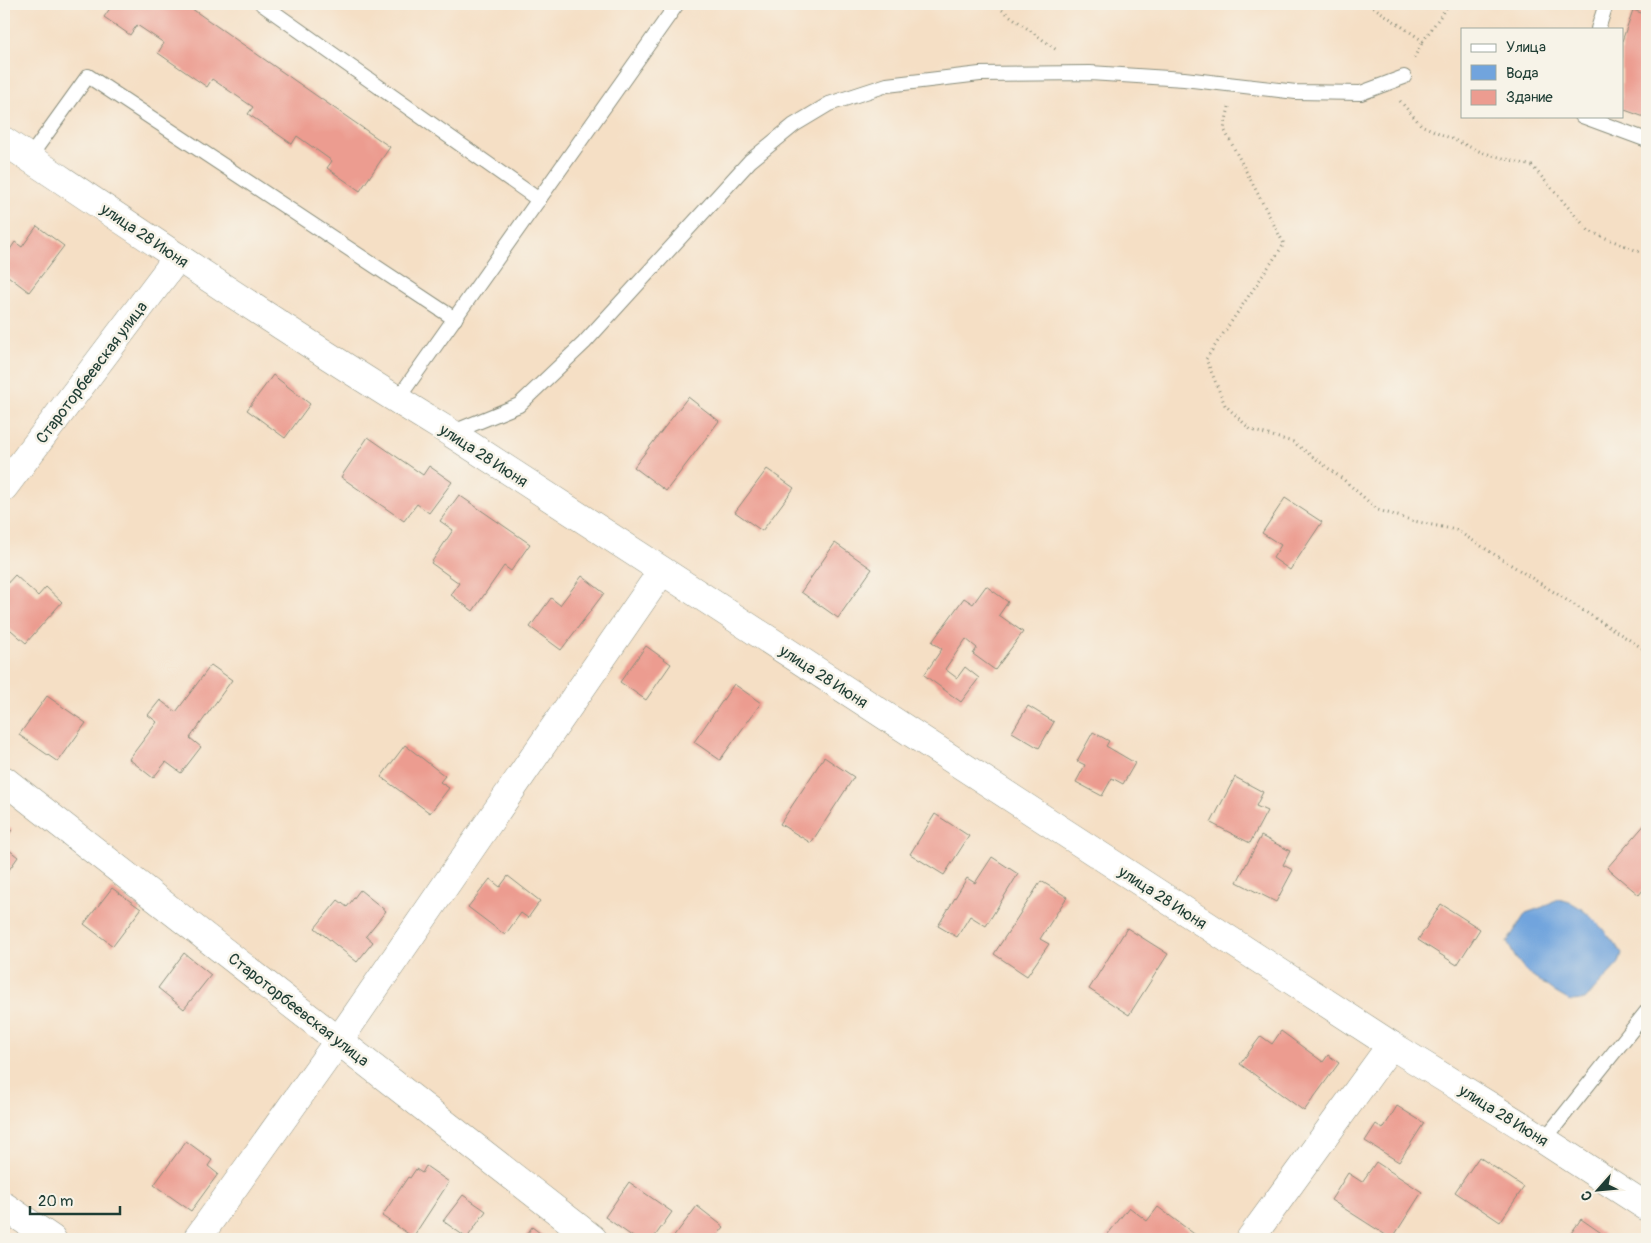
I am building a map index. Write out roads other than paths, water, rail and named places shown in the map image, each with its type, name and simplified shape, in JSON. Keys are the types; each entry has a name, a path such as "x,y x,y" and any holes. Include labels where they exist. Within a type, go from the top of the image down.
{"street":[{"name":"улица 28 Июня","path":"4,141 178,258 451,433 1391,1045 1544,1140 1647,1207"},
{"name":"Староторбеевская улица","path":"4,487 178,258"},
{"path":"197,1239 339,1040 662,571"},
{"name":"Староторбеевская улица","path":"4,780 593,1239"},
{"path":"1250,1239 1391,1045"},
{"path":"4,1206 52,1239"}],"lane":[{"path":"262,4 539,200"},
{"path":"397,400 677,4"},
{"path":"1598,28 1606,4"},
{"path":"451,433 519,405 584,343 750,161 794,125 829,104 887,84 980,74 1090,72 1184,79 1296,92 1361,92 1404,77"},
{"path":"29,158 88,76 455,319"},
{"path":"1587,118 1647,140"},
{"path":"1544,1140 1647,1011"}],"water":[{"path":"1557,899 1567,901 1579,907 1593,919 1622,953 1619,963 1585,1000 1570,1001 1526,971 1515,957 1507,942 1526,913 1543,907"}]}
